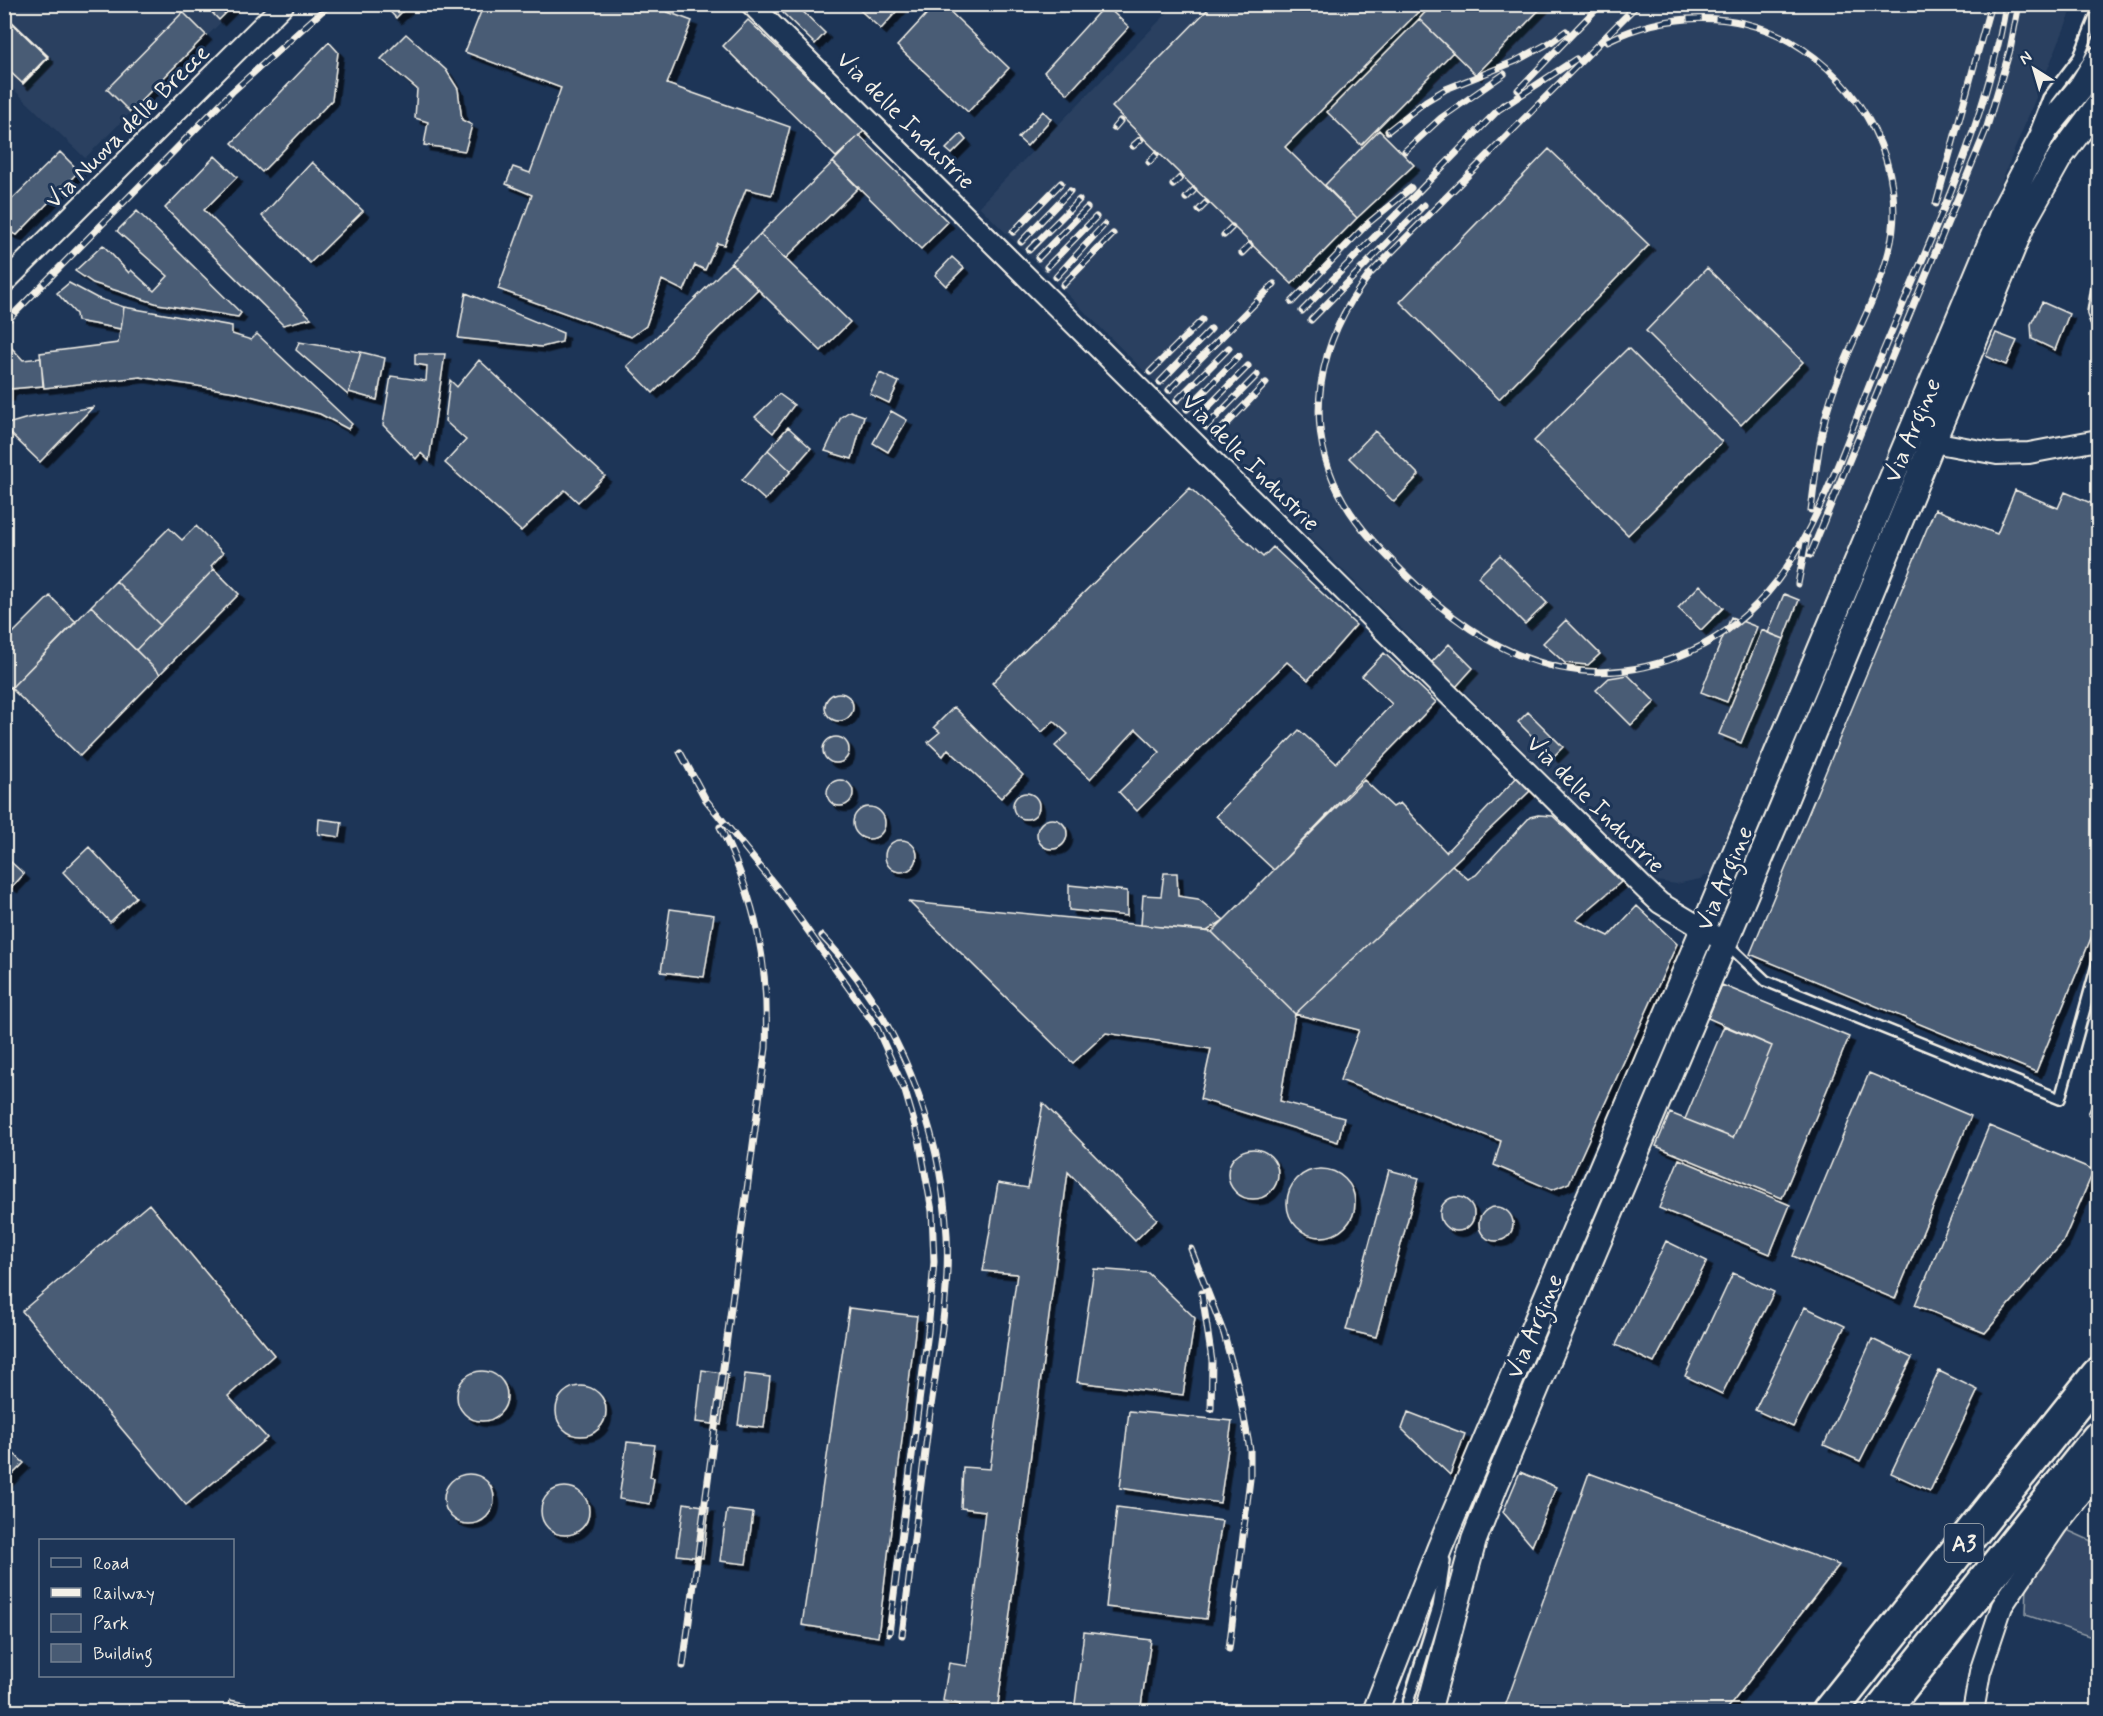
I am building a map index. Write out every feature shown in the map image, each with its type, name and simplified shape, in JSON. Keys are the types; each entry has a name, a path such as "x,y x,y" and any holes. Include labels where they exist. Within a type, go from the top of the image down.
{"highway":[{"name":"A3","path":"1829,1712 2098,1375"},
{"name":"A3","path":"1881,1712 2098,1439"},
{"path":"1820,1712 1892,1632"}],"street":[{"name":"Via Nuova delle Brecce","path":"4,283 284,4"},
{"name":"Via delle Industrie","path":"751,4 1645,889 1660,903 1725,942"},
{"name":"Via Argine","path":"1375,1712 1450,1523 2019,178 2046,129 2080,87 2098,59"},
{"name":"Via Argine","path":"1428,1712 1474,1540 1496,1484 2031,208 2060,157 2098,106"},
{"path":"1910,435 1933,442 1997,454 2029,453 2098,440"},
{"path":"1973,1712 1980,1672 2002,1606 2057,1525 2098,1473"}],"lane":[{"path":"2019,178 2048,98 2075,64 2098,10"},
{"path":"2098,282 2093,312 2098,327"},
{"path":"1725,942 1766,981 2060,1099 2098,961"},
{"path":"1405,1712 1438,1606 1450,1523"}],"shaded area":[{"path":"4,5 238,5 85,158 5,81"},
{"path":"1175,5 2074,5 1728,846 1714,871 1700,879 1676,884 1657,881 1644,871 979,206"}],"green space":[{"path":"2067,1530 2098,1544 2098,1639 2026,1615 2027,1583"}],"building":[{"path":"204,4 235,4 219,20"},
{"path":"383,4 410,4 396,18"},
{"path":"484,4 646,4 692,21 667,84 790,127 772,195 746,189 724,245 717,243 705,270 695,265 684,291 662,280 646,326 631,337 498,289 532,195 506,184 513,167 530,173 561,88 465,52"},
{"path":"791,4 795,4 825,33 815,44 783,13"},
{"path":"853,4 903,4 881,29"},
{"path":"936,4 942,4 1009,68 968,112 897,46"},
{"path":"1213,4 1426,4 1285,147 1357,218 1292,284 1112,107"},
{"path":"1433,4 1545,4 1476,75 1419,19"},
{"path":"1105,5 1129,27 1068,94 1044,72"},
{"path":"183,12 206,35 130,112 107,89"},
{"path":"4,14 48,56 22,83 4,66"},
{"path":"4,15 48,58 23,84 4,66"},
{"path":"1419,19 1453,52 1361,145 1327,112"},
{"path":"748,20 864,131 836,157 723,46"},
{"path":"406,34 446,70 458,89 462,120 472,125 465,151 424,145 428,122 415,118 417,89 381,59"},
{"path":"329,42 338,52 332,100 262,172 232,143"},
{"path":"1043,111 1051,119 1027,146 1018,138"},
{"path":"1379,130 1414,165 1357,218 1325,185"},
{"path":"961,134 966,140 952,154 946,149"},
{"path":"859,135 948,222 921,249 833,162"},
{"path":"1549,149 1649,245 1499,399 1400,302"},
{"path":"60,152 79,171 17,235 4,230 4,207"},
{"path":"215,156 237,177 204,210 311,318 283,325 165,208"},
{"path":"312,162 363,211 310,263 262,216"},
{"path":"833,162 858,188 785,259 760,234"},
{"path":"137,211 241,313 238,317 158,304 93,283 75,271 103,245 129,273 131,270 154,291 168,276 117,231"},
{"path":"760,234 850,322 821,351 731,263"},
{"path":"952,257 964,268 946,286 935,275"},
{"path":"731,263 758,289 653,393 627,366"},
{"path":"1707,268 1803,362 1741,425 1646,331"},
{"path":"69,283 97,298 124,307 121,329 77,321 76,314 57,293"},
{"path":"466,293 563,333 562,342 542,347 458,338"},
{"path":"2042,302 2069,314 2055,350 2032,339 2031,324"},
{"path":"124,307 232,326 232,334 251,340 257,334 352,424 348,429 320,414 235,392 140,377 44,388 40,353 118,343"},
{"path":"1996,333 2017,341 2006,365 1986,356"},
{"path":"299,342 361,352 348,395 296,350"},
{"path":"7,343 23,360 41,358 43,386 10,389 9,395 4,396 4,346"},
{"path":"1628,348 1722,442 1628,535 1534,441"},
{"path":"361,352 385,358 377,400 349,392"},
{"path":"415,354 445,354 429,461 421,453 416,459 383,425 391,376 426,381 427,366 415,364"},
{"path":"479,360 605,476 578,502 565,490 521,531 445,463 466,440 445,421 450,380 457,387"},
{"path":"880,373 899,382 889,403 870,394"},
{"path":"779,394 794,405 773,433 755,417"},
{"path":"93,407 40,462 8,431 4,433 4,425 28,418"},
{"path":"850,411 864,416 852,459 825,451 841,417"},
{"path":"891,411 907,420 888,452 873,443"},
{"path":"788,427 811,448 791,471 768,450"},
{"path":"1375,431 1419,475 1394,502 1349,458"},
{"path":"768,450 791,471 765,500 742,480"},
{"path":"1190,488 1263,557 1273,547 1356,625 1308,680 1287,662 1137,811 1119,792 1160,752 1136,729 1090,779 1055,746 1068,734 1054,721 1042,732 992,683"},
{"path":"2015,490 2058,508 2065,492 2098,506 2098,921 2036,1072 1750,954 1935,509 1997,534"},
{"path":"196,526 223,553 211,566 214,569 160,625 116,581 169,528 182,540"},
{"path":"1500,555 1547,603 1525,624 1478,577"},
{"path":"214,569 239,594 160,674 136,650"},
{"path":"116,581 160,625 136,650 91,606"},
{"path":"1700,585 1723,608 1701,630 1678,608"},
{"path":"1784,594 1799,600 1784,639 1768,633"},
{"path":"50,596 76,622 11,688 4,682 4,642"},
{"path":"91,606 160,674 80,756 11,688"},
{"path":"1731,617 1757,627 1727,702 1701,692"},
{"path":"1566,620 1600,654 1588,665 1565,663 1543,643"},
{"path":"1762,630 1784,639 1741,743 1719,734"},
{"path":"1449,644 1473,668 1456,687 1431,663"},
{"path":"1384,653 1436,702 1274,870 1216,816 1299,730 1336,763 1392,704 1362,676"},
{"path":"1628,675 1655,702 1631,725 1596,690 1609,678"},
{"path":"839,693 849,697 853,707 849,717 839,721 829,717 825,707 829,697"},
{"path":"954,707 1023,775 1001,798 948,749 943,756 928,742 940,732 934,727"},
{"path":"1528,712 1563,747 1553,757 1518,722"},
{"path":"836,737 845,741 849,750 845,759 836,763 827,759 823,750 827,741"},
{"path":"1517,777 1530,791 1295,1014 1212,932 1364,780 1393,807 1400,803 1446,852"},
{"path":"840,780 849,784 853,793 849,802 840,806 831,802 827,793 831,784"},
{"path":"1026,793 1035,797 1039,806 1035,815 1026,819 1017,815 1013,806 1017,797"},
{"path":"869,807 881,811 885,823 881,835 869,839 857,835 853,823 857,811"},
{"path":"1553,816 1621,882 1576,920 1609,936 1637,906 1677,944 1569,1183 1552,1190 1494,1165 1501,1141 1340,1080 1359,1030 1295,1014 1452,865 1468,879 1476,875 1530,817"},
{"path":"319,819 342,822 340,837 318,834"},
{"path":"1052,819 1062,824 1067,834 1062,844 1052,849 1042,844 1037,834 1042,824"},
{"path":"901,840 912,845 917,856 912,867 901,872 890,867 885,856 890,845"},
{"path":"89,847 136,897 110,922 63,872"},
{"path":"11,862 24,874 12,887 4,881 4,869"},
{"path":"1164,873 1177,873 1178,896 1198,899 1224,920 1207,931 1141,925 1143,895 1161,896"},
{"path":"1069,885 1127,891 1127,916 1069,910"},
{"path":"909,902 1212,932 1295,1014 1280,1101 1344,1118 1338,1142 1200,1099 1211,1049 1106,1033 1073,1063"},
{"path":"670,909 714,915 704,977 661,972"},
{"path":"1722,985 1849,1037 1782,1198 1656,1146 1670,1113 1733,1138 1772,1046 1708,1018"},
{"path":"1724,1026 1772,1046 1733,1138 1685,1119"},
{"path":"1869,1073 1971,1116 1895,1299 1793,1256"},
{"path":"2098,1091 2098,1119 2088,1114"},
{"path":"1043,1103 1157,1219 1135,1241 1068,1172 997,1712 959,1712 960,1704 943,1701 949,1663 967,1666 985,1511 961,1508 963,1467 990,1469 1017,1274 983,1271 998,1183 1028,1188"},
{"path":"1989,1126 2094,1170 2063,1242 1985,1333 1915,1305"},
{"path":"1258,1149 1271,1156 1277,1164 1277,1184 1271,1192 1263,1198 1248,1199 1235,1192 1229,1184 1228,1169 1235,1156 1243,1150"},
{"path":"1679,1159 1790,1205 1770,1254 1659,1208"},
{"path":"1321,1169 1334,1172 1345,1179 1352,1190 1355,1203 1352,1216 1345,1227 1334,1234 1321,1237 1308,1234 1297,1227 1290,1216 1287,1203 1290,1190 1297,1179 1308,1172"},
{"path":"1389,1170 1419,1178 1376,1337 1346,1330"},
{"path":"1457,1197 1469,1202 1474,1214 1469,1226 1457,1231 1445,1226 1440,1214 1445,1202"},
{"path":"149,1204 274,1355 228,1396 267,1438 186,1505 22,1311"},
{"path":"1496,1207 1508,1212 1513,1224 1508,1236 1496,1241 1484,1236 1479,1224 1484,1212"},
{"path":"1666,1241 1707,1261 1654,1363 1616,1345"},
{"path":"1094,1269 1148,1273 1195,1318 1183,1395 1077,1382"},
{"path":"1733,1273 1774,1292 1722,1394 1685,1376"},
{"path":"1805,1307 1845,1326 1793,1427 1755,1410"},
{"path":"849,1308 917,1316 878,1637 802,1625"},
{"path":"1872,1339 1912,1358 1860,1461 1824,1445"},
{"path":"702,1370 728,1374 721,1425 696,1422"},
{"path":"482,1371 500,1378 507,1396 500,1414 482,1421 464,1414 457,1396 464,1378"},
{"path":"1939,1371 1978,1390 1930,1491 1891,1473"},
{"path":"745,1374 770,1377 764,1428 738,1425"},
{"path":"581,1386 595,1390 602,1397 606,1411 602,1425 595,1432 581,1436 567,1432 560,1425 556,1411 560,1397 567,1390"},
{"path":"1129,1411 1232,1421 1220,1503 1120,1488"},
{"path":"1408,1412 1465,1434 1450,1475 1402,1429"},
{"path":"627,1442 655,1445 650,1477 654,1478 650,1504 619,1499"},
{"path":"4,1445 24,1463 4,1483"},
{"path":"1520,1472 1556,1487 1532,1546 1503,1512"},
{"path":"1589,1473 1839,1565 1725,1712 1503,1712"},
{"path":"464,1474 474,1474 487,1481 494,1494 494,1504 487,1517 474,1524 464,1524 455,1520 448,1513 444,1504 444,1494 448,1485 455,1478"},
{"path":"565,1487 582,1494 589,1511 582,1528 565,1535 548,1528 541,1511 548,1494"},
{"path":"684,1503 709,1507 703,1558 677,1555"},
{"path":"1117,1507 1222,1521 1206,1619 1106,1607"},
{"path":"727,1510 753,1513 746,1564 720,1561"},
{"path":"1084,1632 1151,1640 1140,1712 1074,1712"},
{"path":"230,1700 292,1712 228,1712"}],"railway":[{"path":"4,324 232,92 330,4"},
{"path":"1518,90 1601,4"},
{"path":"1638,4 1370,274 1352,300 1338,327 1327,355 1321,384 1319,414 1322,444 1330,473 1344,502 1373,541 1437,604 1469,628 1503,648 1537,662 1574,670 1611,671 1650,665 1703,645 1727,630 1748,612 1777,581 1793,558 1821,505 1952,188 1984,97 1997,51 2006,4"},
{"path":"1936,204 1991,4"},
{"path":"1810,555 1986,130 2010,50 2019,4"},
{"path":"1607,41 1652,25 1699,18 1746,24 1768,31 1790,41 1816,58 1858,103 1874,130 1886,159 1892,189 1894,220 1889,251 1877,289 1831,398 1821,440 1811,510"},
{"path":"1388,131 1426,101 1446,89 1516,61 1566,31"},
{"path":"1498,110 1576,59"},
{"path":"1405,151 1441,118 1504,74"},
{"path":"1302,311 1503,105"},
{"path":"1114,128 1120,121"},
{"path":"1133,146 1141,139"},
{"path":"1149,162 1156,155"},
{"path":"1173,185 1180,178"},
{"path":"1013,232 1061,183"},
{"path":"1292,302 1366,225 1411,188"},
{"path":"1186,198 1194,190"},
{"path":"1021,242 1070,191"},
{"path":"1029,250 1079,200"},
{"path":"1199,210 1206,203"},
{"path":"1311,320 1424,205"},
{"path":"1038,258 1087,208"},
{"path":"1047,267 1096,217"},
{"path":"1056,277 1104,225"},
{"path":"1224,235 1232,227"},
{"path":"1063,285 1113,234"},
{"path":"1242,253 1250,245"},
{"path":"1169,390 1274,284"},
{"path":"1150,372 1202,320"},
{"path":"1160,382 1211,329"},
{"path":"1177,400 1229,348"},
{"path":"1187,409 1239,356"},
{"path":"1197,418 1248,366"},
{"path":"1206,427 1257,375"},
{"path":"1215,436 1266,383"},
{"path":"1798,584 1807,537"},
{"path":"680,752 706,800 779,890 877,1028 905,1091 919,1139 932,1211 934,1262 928,1332 889,1633"},
{"path":"683,1666 766,1048 765,989 758,934 743,881 720,827"},
{"path":"822,936 849,967 873,1001 911,1074 936,1153 943,1194 947,1235 945,1304 902,1635"},
{"path":"1191,1249 1224,1334 1238,1386 1250,1450 1250,1479 1229,1649"},
{"path":"1202,1293 1212,1361 1211,1409"}]}
